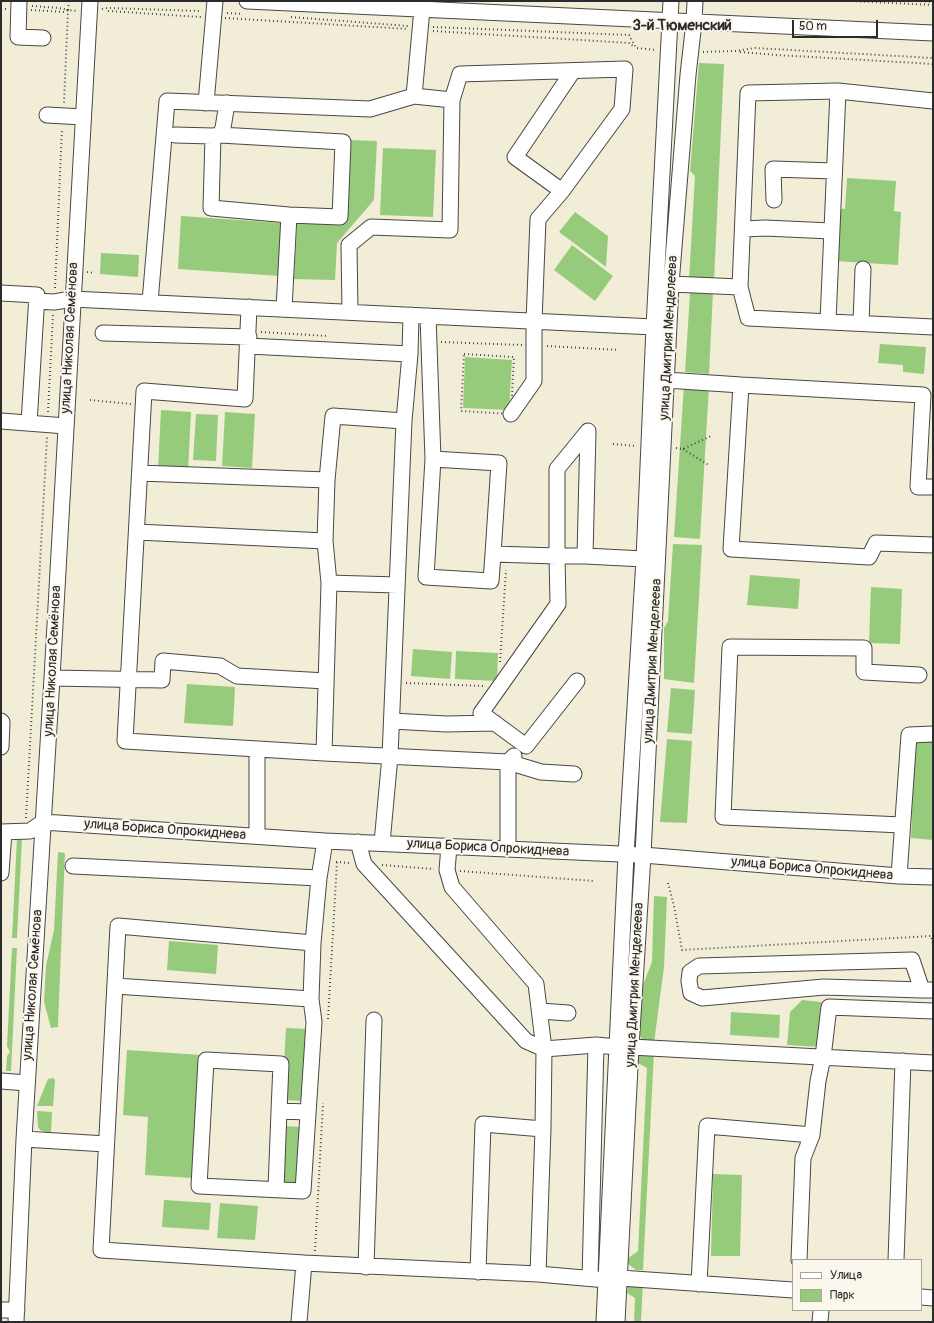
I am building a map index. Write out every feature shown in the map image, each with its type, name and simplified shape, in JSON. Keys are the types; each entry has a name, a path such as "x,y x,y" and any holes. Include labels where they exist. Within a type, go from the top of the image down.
{"street":[{"name":"улица Дмитрия Менделеева","path":"618,1322 614,1279 624,1047 626,855 644,560 654,327 671,1"},
{"name":"улица Дмитрия Менделеева","path":"624,1047 643,855 671,284 690,53 696,1"},
{"path":"19,5 18,37 43,38"},
{"name":"улица Николая Семёнова","path":"17,1316 27,1083 52,678 89,6"},
{"path":"246,8 422,9 933,33"},
{"path":"414,96 422,9"},
{"path":"206,103 214,10"},
{"path":"350,312 349,245 371,227 450,230 452,100 460,74 625,69 622,109 562,191 538,219 534,322 534,381 511,414"},
{"path":"562,191 515,157 573,71"},
{"path":"828,321 830,231 838,91"},
{"path":"933,101 838,91 748,93 744,229 740,287 748,318 933,327"},
{"path":"150,302 167,101 370,109 414,96 452,100"},
{"path":"175,135 217,136 343,142 340,217 289,215 211,208 217,136 223,128 227,103"},
{"path":"47,115 83,116"},
{"path":"774,200 773,169 834,171"},
{"path":"284,309 289,215"},
{"path":"744,229 765,228 830,231"},
{"path":"861,323 863,269"},
{"path":"671,284 740,287"},
{"path":"1,293 37,296 30,423"},
{"path":"36,302 54,302 72,299 150,302 654,327"},
{"path":"249,307 249,338 245,399 144,391 125,741 508,762 541,772 574,774"},
{"path":"382,843 392,721 404,421 412,315"},
{"path":"428,316 434,459 426,577 491,581 500,554 499,463 434,459"},
{"path":"103,332 249,338 410,354"},
{"path":"666,380 923,395 918,487 933,488"},
{"path":"741,385 731,549 869,557 876,543 933,545"},
{"path":"324,753 329,583 325,541 327,480 333,416 404,421"},
{"path":"1,421 66,426"},
{"path":"526,746 481,713 558,604 557,469 588,431 585,556"},
{"path":"140,473 327,480"},
{"path":"136,532 325,541"},
{"path":"500,554 585,556 644,560"},
{"path":"329,583 397,585"},
{"path":"902,825 723,817 730,646 864,648 864,672 925,676"},
{"path":"52,678 162,680 163,661 220,666 237,676 326,681"},
{"path":"508,850 508,762 526,746 577,681"},
{"path":"1,721 1,747"},
{"path":"392,721 446,724 495,723"},
{"path":"899,876 909,735 933,734"},
{"path":"257,749 257,836"},
{"path":"1,874 2,832 30,831 43,822"},
{"name":"улица Бориса Опрокиднева","path":"43,822 325,841 643,855 933,878"},
{"path":"276,1190 281,1064 206,1060 199,1186 276,1190 303,1191 314,1022 312,999 313,943 319,878 325,841"},
{"path":"358,842 364,864 526,1041 544,1049 596,1046 624,1047 933,1063"},
{"path":"449,847 447,870 452,887 536,984 544,1049 538,1274"},
{"path":"73,866 319,878"},
{"path":"313,943 118,926 101,1250 366,1267 538,1274 792,1290"},
{"path":"912,960 927,990 824,987 702,998 691,993 689,981 690,972 699,966 912,960"},
{"path":"115,986 312,999"},
{"path":"799,1259 803,1158 812,1135 829,1007 933,1011"},
{"path":"540,1011 568,1014"},
{"path":"366,1267 374,1020"},
{"path":"590,1278 596,1046"},
{"path":"896,1259 903,1061"},
{"path":"1,1081 27,1083"},
{"path":"279,1111 308,1112"},
{"path":"478,1272 483,1124 543,1128"},
{"path":"699,1284 707,1126 812,1135"},
{"path":"24,1139 106,1144"},
{"path":"298,1322 304,1263"},
{"name":"улица Дмитрия Менделеева","path":"604,1322 614,1279"},
{"path":"922,1297 933,1298"},
{"path":"1,1310 17,1316"},
{"path":"820,1322 821,1311"}],"path":[{"path":"26,831 26,796 48,424 51,328 54,302 69,1"},
{"path":"852,1 933,3"},
{"path":"918,1 933,3"},
{"path":"1,9 19,5 68,10"},
{"path":"19,5 64,12 89,6 108,8 214,10 420,28 629,35 636,48"},
{"path":"108,11 214,10 246,8"},
{"path":"285,17 630,43 636,48 669,52"},
{"path":"690,53 735,51 755,48 933,58"},
{"path":"735,51 777,55 933,64"},
{"path":"249,338 334,336"},
{"path":"428,341 619,350"},
{"path":"464,354 514,357 511,414 461,411 464,354"},
{"path":"90,400 144,405"},
{"path":"683,449 710,466"},
{"path":"500,554 500,664"},
{"path":"393,682 485,686"},
{"path":"668,883 682,950 931,936 933,944"}],"green space":[{"path":"699,63 724,64 714,281 689,280 695,176 690,171"},
{"path":"350,140 377,141 374,200 337,243 335,280 294,279 297,222 345,223"},
{"path":"383,148 436,150 433,217 380,215"},
{"path":"847,178 896,181 894,211 901,212 898,265 834,261 837,208 845,209"},
{"path":"575,212 608,236 606,267 559,232"},
{"path":"181,216 283,223 280,276 178,269"},
{"path":"572,245 613,276 595,301 554,270"},
{"path":"101,253 139,255 138,277 100,274"},
{"path":"713,292 709,374 685,372 690,293"},
{"path":"880,344 926,347 924,374 903,372 903,365 878,363"},
{"path":"465,357 512,360 509,410 463,408"},
{"path":"684,385 709,386 700,539 674,537"},
{"path":"161,410 191,412 188,471 158,470"},
{"path":"225,412 255,414 252,468 222,466"},
{"path":"196,414 218,415 216,461 193,460"},
{"path":"673,544 702,545 694,683 664,679 664,628 668,621"},
{"path":"750,575 800,579 798,609 747,605"},
{"path":"871,587 902,589 900,644 869,643"},
{"path":"413,649 452,652 450,679 411,676"},
{"path":"456,651 498,653 497,681 455,679"},
{"path":"187,684 235,687 233,726 184,723"},
{"path":"671,688 695,690 692,734 667,732"},
{"path":"667,739 692,741 687,823 660,822"},
{"path":"915,742 933,742 933,840 911,838"},
{"path":"17,838 22,839 17,938 12,938"},
{"path":"58,852 65,853 58,1027 51,1028 44,1002 46,966 54,930"},
{"path":"654,896 667,897 664,967 654,1043 643,1041 639,1034 643,985 652,962"},
{"path":"169,941 218,945 216,974 167,970"},
{"path":"12,948 17,948 11,1071 6,1071 7,1056 10,1052 7,1046"},
{"path":"802,1000 821,1002 819,1047 787,1045 790,1012"},
{"path":"731,1012 780,1015 779,1038 730,1035"},
{"path":"286,1028 307,1029 303,1101 282,1100"},
{"path":"127,1050 201,1055 193,1178 145,1175 148,1117 123,1115"},
{"path":"645,1052 654,1052 643,1270 636,1270 628,1264 628,1258 638,1251 647,1068 638,1063 638,1056"},
{"path":"53,1078 55,1080 53,1106 37,1106 48,1079"},
{"path":"37,1111 52,1112 51,1133 40,1130 38,1127"},
{"path":"284,1126 302,1127 299,1186 281,1185"},
{"path":"713,1174 742,1175 740,1256 711,1256"},
{"path":"164,1200 211,1203 209,1230 162,1227"},
{"path":"220,1203 258,1206 255,1240 217,1238"},
{"path":"635,1281 643,1281 641,1322 634,1322 635,1298 627,1293 628,1286"}],"district":[{"name":"3-й Тюменский","path":"682,26"}]}
